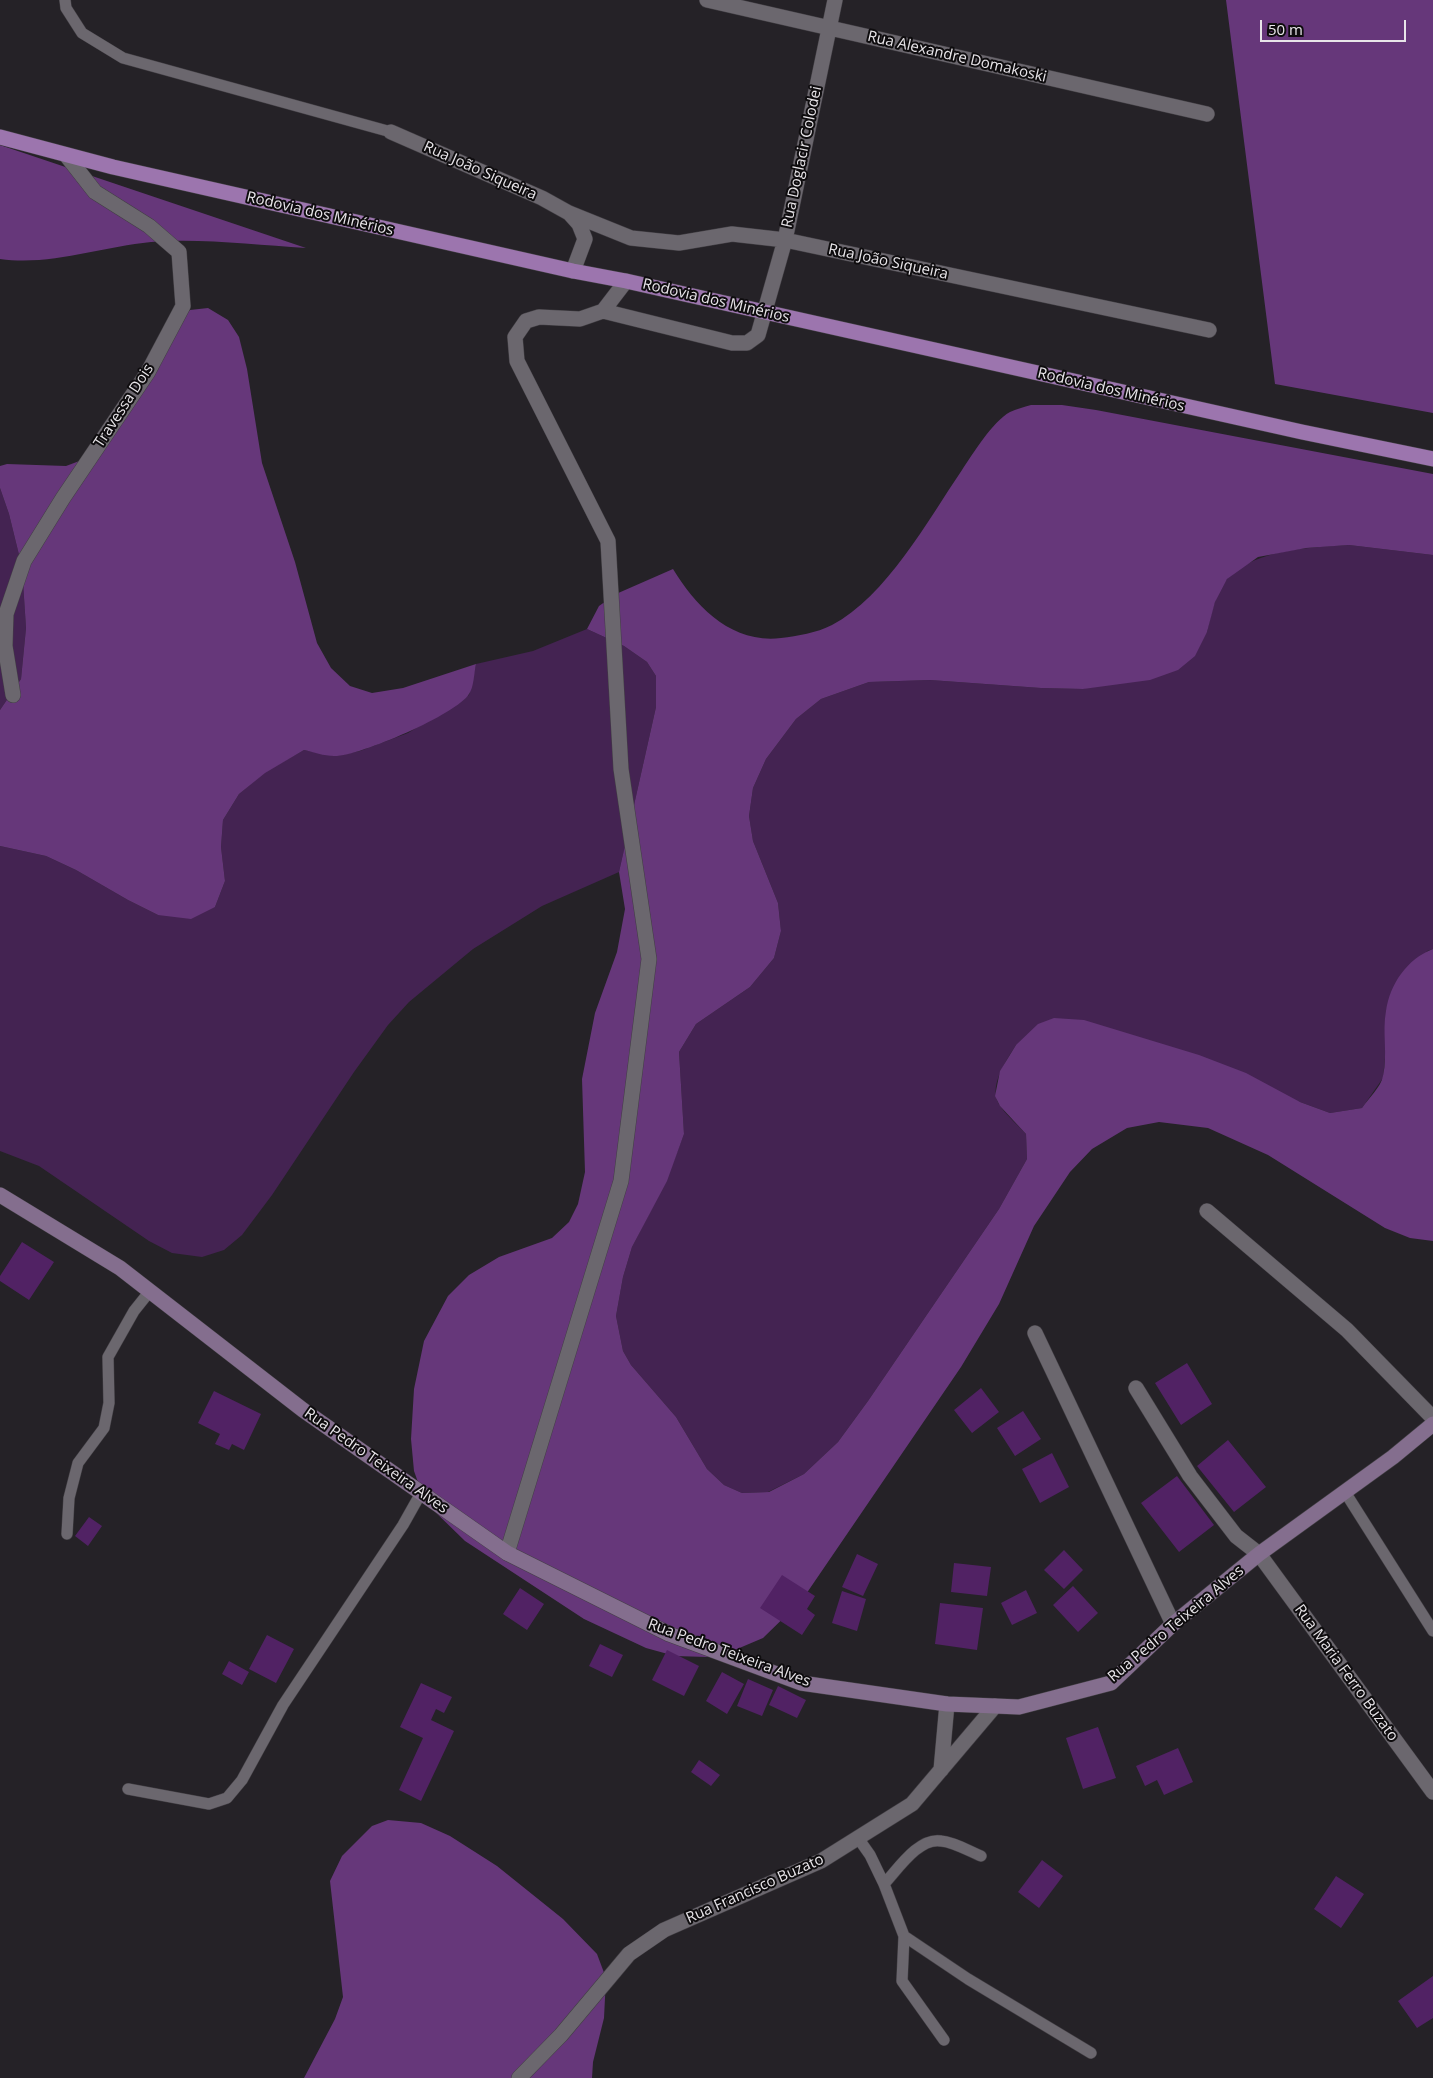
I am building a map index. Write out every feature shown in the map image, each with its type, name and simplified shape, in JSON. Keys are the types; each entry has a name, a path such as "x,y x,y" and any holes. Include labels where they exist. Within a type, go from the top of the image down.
{"main road":[{"name":"Rodovia dos Minérios","path":"0,137 122,170 1302,432 1433,459"}],"street":[{"name":"Rua Alexandre Domakoski","path":"708,0 1207,114"},
{"name":"Rua Doglacir Colodei","path":"603,311 732,343 747,343 758,335 785,240 835,0"},
{"name":"Rua João Siqueira","path":"391,132 542,198 569,213 631,238 679,243 732,234 785,240 1209,330"},
{"name":"Travessa Dois","path":"13,695 5,646 6,614 24,561 63,498 148,372 182,306 179,252 149,226 95,192 66,155"},
{"name":"Rua João Siqueira","path":"569,213 579,224 585,239 573,271"},
{"path":"507,1553 621,1181 649,959 621,769 608,541 516,361 515,337 526,321 539,317 580,319 603,311 626,281"},
{"name":"Rua Pedro Teixeira Alves","path":"0,1195 120,1268 304,1410 507,1553 669,1634 801,1683 947,1704 1019,1707 1112,1682 1173,1624 1258,1554 1393,1457 1433,1424"},
{"path":"1208,1211 1347,1330 1433,1418"},
{"path":"1035,1333 1173,1624"},
{"name":"Rua Maria Ferro Buzato","path":"1136,1388 1190,1476 1236,1536 1258,1554 1433,1792"},
{"path":"941,1770 947,1704"},
{"name":"Rua Francisco Buzato","path":"519,2078 561,2035 629,1954 664,1930 821,1861 912,1804 995,1706"}],"lane":[{"path":"66,0 66,8 82,33 123,58 391,132"},
{"path":"67,1534 69,1498 78,1463 104,1428 108,1403 108,1357 134,1311 150,1290"},
{"path":"1344,1492 1433,1631"},
{"path":"128,1789 209,1804 227,1798 242,1780 283,1704 403,1525 421,1493"},
{"path":"858,1838 870,1855 884,1884 904,1936 902,1981 944,2040"},
{"path":"884,1884 916,1850 930,1840 943,1841 982,1856"},
{"path":"904,1936 968,1978 1091,2053"}],"shaded area":[{"path":"1226,0 1433,0 1433,413 1275,384"},
{"path":"0,145 306,248 208,241 170,241 132,244 57,258 38,260 0,259"},
{"path":"208,308 228,320 239,337 247,369 262,463 295,562 317,643 331,668 350,686 372,693 403,688 476,664 473,684 469,694 461,702 427,723 364,750 346,754 330,756 304,750 265,773 239,794 223,820 221,847 225,881 215,907 191,919 158,915 76,870 46,856 0,846 0,710 21,679 26,628 22,567 9,514 0,488 0,466 7,464 66,466 82,460 161,339 190,310"},
{"path":"1031,405 1062,405 1096,410 1433,474 1433,555 1349,545 1306,548 1258,557 1227,579 1215,602 1207,632 1195,656 1178,670 1150,680 1083,689 930,680 869,682 821,699 796,719 766,759 753,788 749,816 753,841 778,903 781,931 774,958 750,987 696,1024 679,1052 684,1134 667,1181 632,1247 623,1277 616,1316 623,1351 631,1365 676,1417 707,1469 724,1485 742,1493 769,1492 804,1474 838,1442 999,1209 1027,1159 1026,1134 1000,1106 995,1096 1000,1071 1016,1045 1038,1024 1054,1018 1084,1020 1199,1055 1246,1073 1300,1102 1330,1113 1362,1108 1377,1089 1383,1076 1385,1019 1391,991 1401,974 1415,959 1433,949 1433,1241 1410,1238 1385,1228 1268,1155 1208,1128 1159,1122 1127,1128 1092,1149 1070,1172 1034,1226 999,1304 961,1367 802,1600 763,1638 730,1652 707,1657 675,1656 646,1648 584,1619 465,1541 425,1502 414,1471 411,1439 414,1389 424,1341 448,1296 469,1275 499,1257 552,1238 569,1222 578,1204 585,1172 582,1079 595,1013 617,952 625,909 619,872 656,707 656,676 647,662 624,646 587,629 599,606 616,594 673,569 704,609 731,629 747,635 763,638 781,638 807,634 832,625 852,612 888,577 920,534 977,447 996,423 1010,412"},
{"path":"0,488 9,514 22,567 26,628 21,679 0,710"},
{"path":"1349,545 1433,555 1433,949 1427,951 1386,1049 1383,1078 1362,1108 1330,1113 1300,1102 1016,1045 999,1075 996,1092 997,1100 1001,1107 1026,1134 1027,1159 999,1209 838,1442 804,1474 768,1492 742,1493 724,1485 707,1469 676,1417 631,1365 623,1351 616,1316 623,1277 632,1247 666,1181 684,1134 679,1052 696,1024 750,987 774,958 781,931 778,903 753,841 749,816 753,788 766,759 796,719 821,699 869,682 930,680 1083,689 1207,632 1220,589 1228,578 1240,568 1269,555 1285,551"},
{"path":"587,629 624,646 647,662 656,676 656,707 619,872 542,906 473,949 409,1002 388,1025 354,1072 272,1195 242,1235 224,1250 202,1257 172,1253 149,1241 39,1166 0,1151 0,846 46,856 76,870 158,915 215,907 225,881 221,847 223,820 239,794 265,772 304,750 335,756 360,751 408,733 469,695 476,664 533,651"},
{"path":"388,1820 421,1823 450,1836 497,1866 563,1919 597,1954 606,1978 604,2018 593,2062 592,2078 304,2078 335,2019 343,1997 330,1881 342,1856 372,1826"}],"building":[{"path":"22,1242 54,1262 29,1300 0,1281 0,1276"},
{"path":"1187,1363 1212,1404 1181,1425 1155,1383"},
{"path":"981,1388 999,1412 972,1433 954,1410"},
{"path":"214,1391 261,1414 244,1450 232,1444 229,1450 215,1444 220,1434 198,1423"},
{"path":"1023,1411 1041,1439 1015,1456 997,1428"},
{"path":"1228,1440 1266,1487 1234,1512 1197,1466"},
{"path":"1052,1453 1069,1487 1040,1503 1022,1469"},
{"path":"1177,1476 1214,1525 1179,1552 1141,1503"},
{"path":"89,1517 102,1526 88,1546 75,1536"},
{"path":"1064,1550 1083,1570 1064,1589 1044,1570"},
{"path":"857,1554 878,1564 863,1596 842,1587"},
{"path":"954,1563 991,1567 987,1596 951,1592"},
{"path":"782,1575 815,1596 807,1609 815,1615 802,1635 760,1608"},
{"path":"1073,1586 1098,1613 1078,1632 1053,1605"},
{"path":"520,1588 544,1604 527,1630 503,1614"},
{"path":"1026,1590 1037,1613 1012,1625 1001,1603"},
{"path":"842,1591 866,1599 857,1631 832,1623"},
{"path":"940,1603 983,1608 977,1650 935,1644"},
{"path":"267,1635 294,1649 276,1683 249,1669"},
{"path":"600,1644 623,1655 612,1677 589,1666"},
{"path":"667,1650 699,1666 684,1696 652,1680"},
{"path":"229,1661 249,1672 242,1685 222,1674"},
{"path":"722,1672 744,1684 727,1714 706,1701"},
{"path":"748,1679 773,1690 762,1716 737,1706"},
{"path":"421,1683 452,1697 444,1713 436,1709 431,1720 454,1731 421,1801 399,1790 423,1738 400,1727"},
{"path":"778,1686 806,1700 797,1718 769,1705"},
{"path":"1098,1727 1116,1778 1083,1789 1066,1738"},
{"path":"1178,1748 1193,1782 1164,1795 1157,1780 1145,1786 1136,1766"},
{"path":"699,1760 720,1775 711,1786 691,1772"},
{"path":"1042,1860 1063,1876 1039,1908 1018,1892"},
{"path":"1336,1876 1364,1894 1341,1928 1314,1909"},
{"path":"1433,1976 1433,2018 1417,2028 1398,2001"}]}
